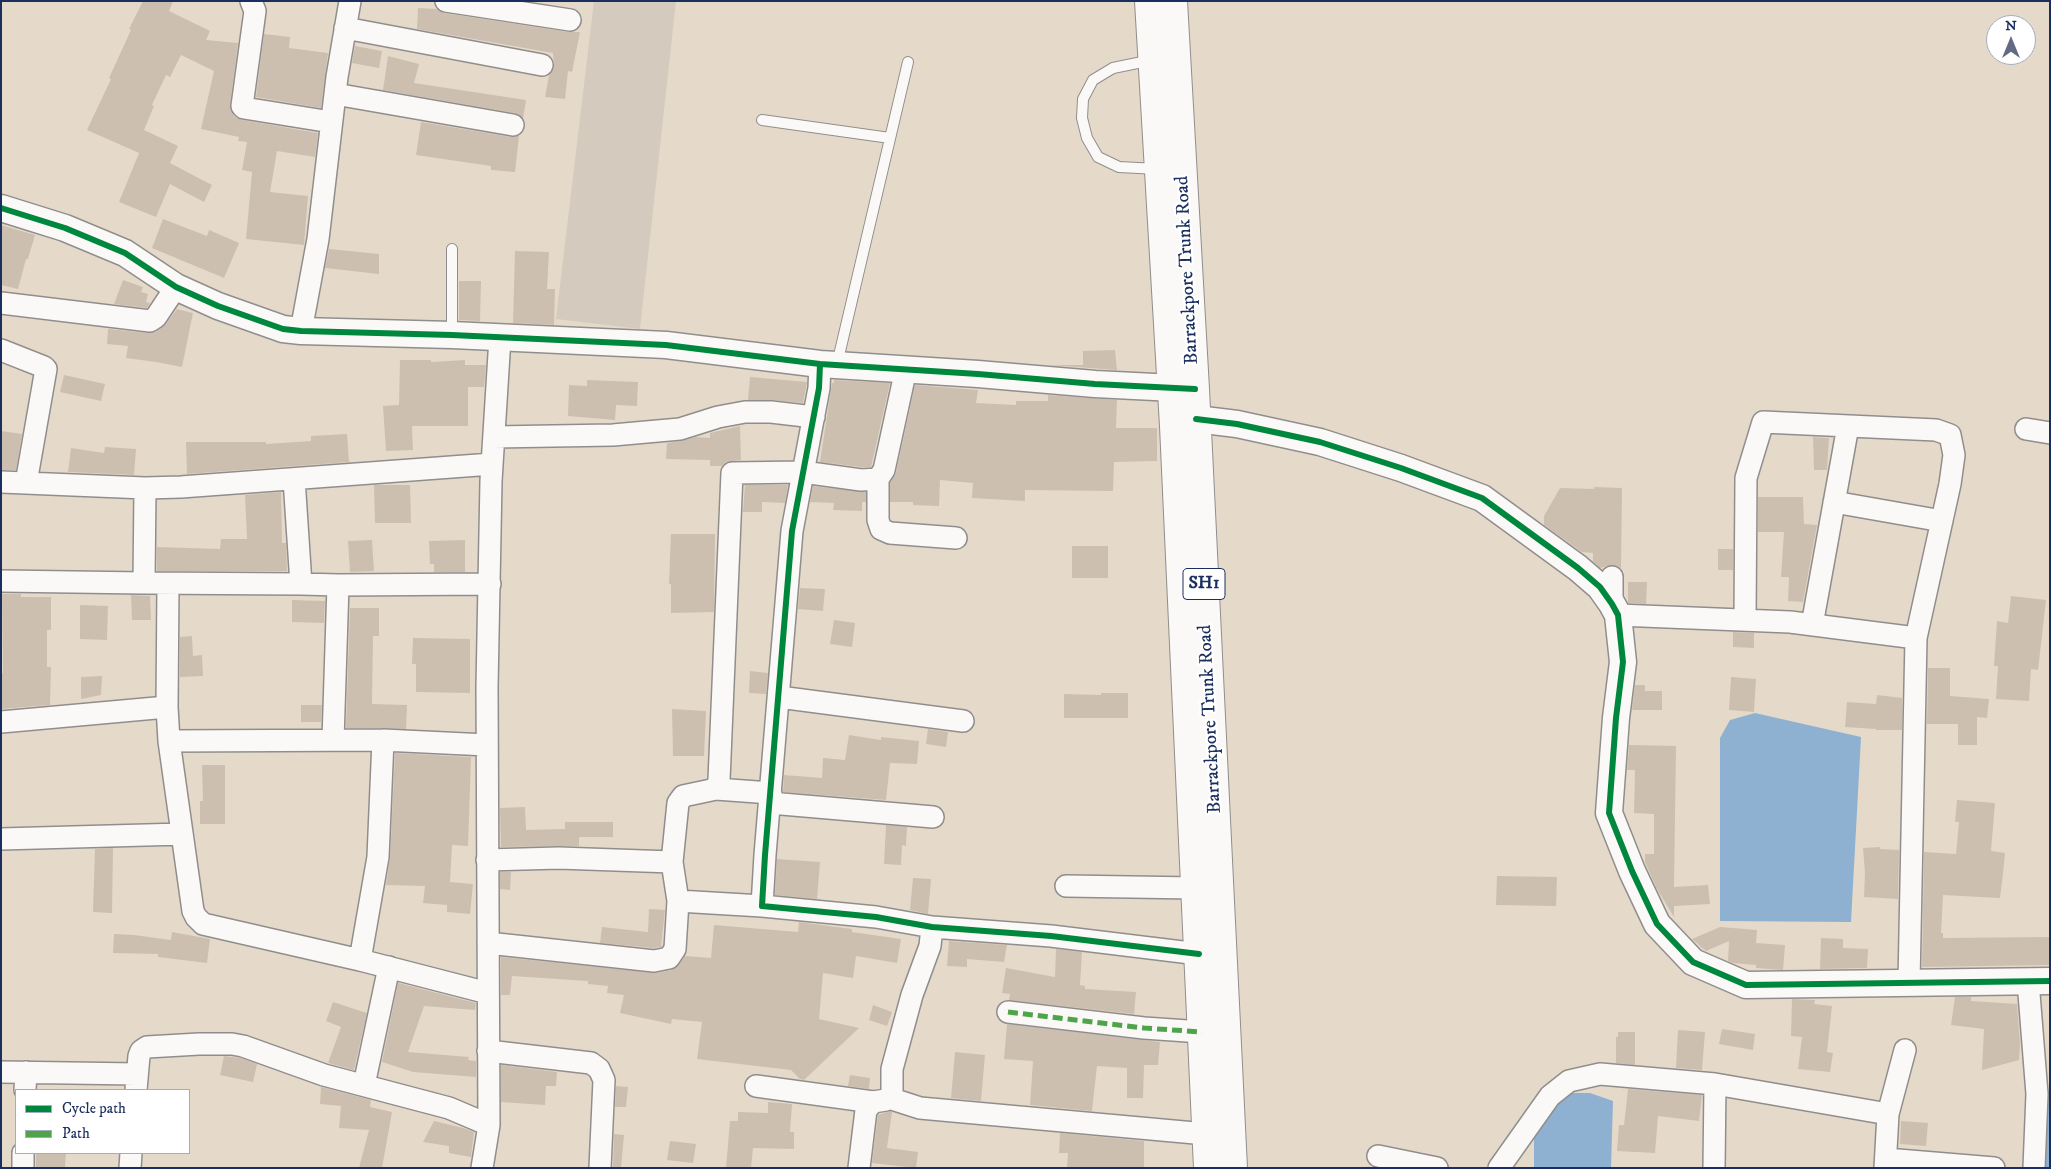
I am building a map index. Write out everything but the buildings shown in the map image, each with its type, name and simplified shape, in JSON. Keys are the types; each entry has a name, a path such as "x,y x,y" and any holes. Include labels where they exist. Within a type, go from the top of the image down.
{"main road":[{"name":"Barrackpore Trunk Road","path":"1149,1 1159,169 1183,388 1196,419 1233,1168"},
{"name":"Barrackpore Trunk Road","path":"1173,1 1196,888 1208,1168"}],"street":[{"path":"251,1 255,11 242,106 244,108 331,122"},
{"path":"301,331 318,239 331,122 350,1"},
{"path":"446,1 570,20"},
{"path":"345,28 542,65"},
{"path":"335,94 513,125"},
{"path":"1,208 65,228 125,254 176,287 218,306 283,329 666,345 828,364 1095,384 1183,388"},
{"path":"1,303 150,321 156,317 176,287"},
{"path":"482,1168 489,1124 487,745 492,464 500,338"},
{"path":"1,350 46,369 26,483"},
{"path":"762,906 792,531 819,388 828,364"},
{"path":"906,369 884,470 878,479 878,520 881,529 890,533 956,538"},
{"path":"494,436 613,435 671,430 745,412 772,412 814,417"},
{"path":"1196,419 1237,424 1320,442 1401,468 1482,498 1578,568 1600,587 1615,609"},
{"path":"1745,620 1746,478 1763,422 1936,430 1950,435 1954,455 1950,484 1916,638 1909,982"},
{"path":"1812,625 1848,426"},
{"path":"2026,429 2050,433"},
{"path":"1,482 145,488 492,464"},
{"path":"716,789 719,780 732,473 803,472 861,480 878,479"},
{"path":"294,479 301,584"},
{"path":"144,583 145,488"},
{"path":"1834,502 1942,521"},
{"path":"1612,577 1622,662 1608,812 1632,871 1657,924 1694,962 1746,985 2039,981 2034,1168"},
{"path":"1,581 338,586 490,584"},
{"path":"168,584 167,707 169,741 192,911 199,921 203,924 389,967 488,993"},
{"path":"333,740 338,586"},
{"path":"1615,609 1812,625 1916,638"},
{"path":"779,697 963,721"},
{"path":"1,722 167,707"},
{"path":"169,741 383,740 487,745"},
{"path":"360,960 378,857 383,740"},
{"path":"488,943 654,961 669,958 675,949 678,901 672,862 678,803 683,796 716,789 771,798 933,817"},
{"path":"1,839 182,834"},
{"path":"488,860 559,858 672,862"},
{"path":"1066,886 1196,888"},
{"path":"678,901 762,906 876,917 932,927 1051,936 1200,954"},
{"path":"859,1168 866,1110 882,1100 912,995 930,946 932,927"},
{"path":"364,1086 389,967"},
{"path":"1008,1012 1144,1028 1202,1032"},
{"path":"1,1072 25,1081 137,1082 139,1056 141,1051 147,1047 221,1044 243,1046 324,1075 449,1108 489,1124"},
{"path":"1905,1050 1888,1114 1885,1163 1994,1168"},
{"path":"488,1051 591,1063 600,1069 604,1080 600,1168"},
{"path":"1499,1168 1550,1096 1569,1080 1600,1074 1715,1084 1888,1114"},
{"path":"1714,1168 1715,1084"},
{"path":"756,1086 882,1100 920,1108 1206,1134"},
{"path":"23,1154 23,1168"},
{"path":"130,1168 132,1154"},
{"path":"1378,1156 1437,1168"}],"lane":[{"path":"1153,60 1113,68 1093,80 1083,99 1082,118 1086,138 1098,157 1119,166 1159,169"},
{"path":"828,364 890,138 908,62"},
{"path":"762,120 890,138"},
{"path":"452,249 452,335"}],"shaded area":[{"path":"594,1 676,1 640,329 556,319"}],"water":[{"path":"1755,713 1861,737 1851,922 1720,921 1720,738 1730,720"},
{"path":"2050,1087 2050,1168 2044,1168 2046,1093"},
{"path":"1560,1093 1590,1093 1613,1101 1611,1168 1534,1168 1534,1133"}],"marked path":[{"path":"1008,1012 1144,1028 1202,1032"}],"cycle path":[{"path":"1,208 65,228 125,253 176,287 218,306 283,329 666,345 820,364 1095,384 1195,389"},
{"path":"820,364 819,388 792,531 762,906 876,917 932,927 1051,936 1199,954"},
{"path":"1196,419 1237,424 1320,442 1401,468 1482,498 1578,568 1600,587 1618,615 1623,662 1616,718 1609,813 1632,871 1657,924 1693,962 1746,985 2050,981"}]}
